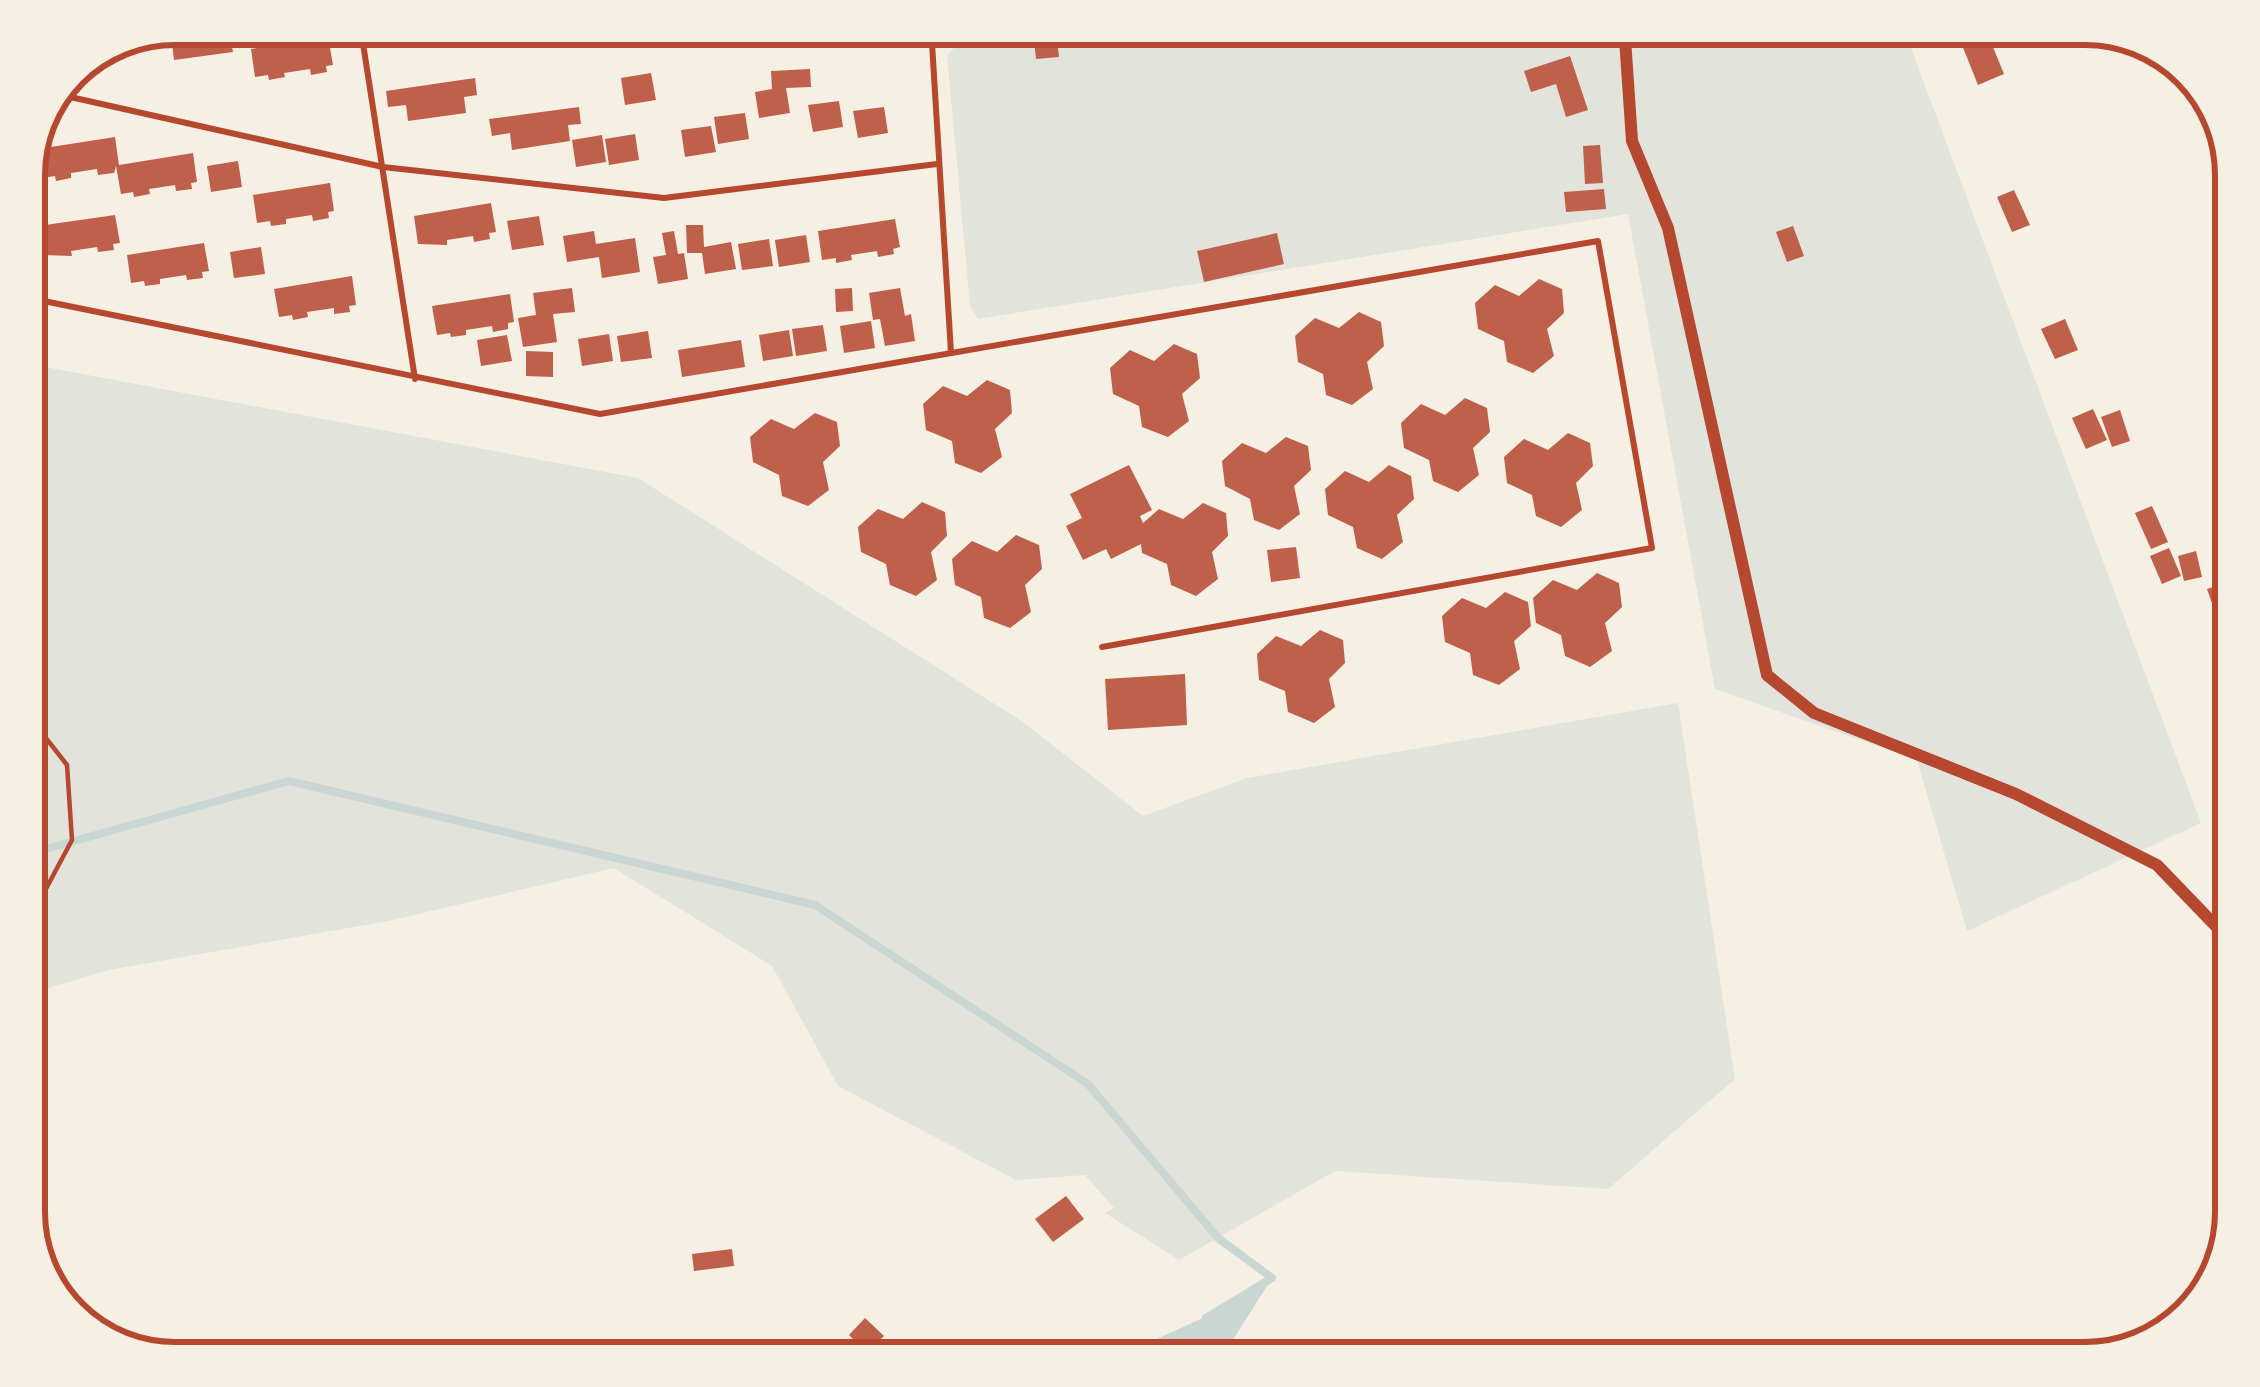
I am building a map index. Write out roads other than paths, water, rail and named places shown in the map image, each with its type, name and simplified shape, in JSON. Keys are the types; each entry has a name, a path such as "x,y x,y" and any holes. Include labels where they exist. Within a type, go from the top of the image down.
{"street":[{"path":"1626,45 1633,141 1668,228 1767,675 1814,713 2016,794 2157,865 2215,925"}],"lane":[{"path":"363,45 415,379"},
{"path":"932,45 951,353"},
{"path":"72,97 383,167 664,198 937,164"},
{"path":"45,301 600,414 1598,241 1652,548 1102,647"}],"waterway":[{"path":"45,849 289,781 815,905 1088,1084 1218,1238 1272,1278 1206,1318"}]}
